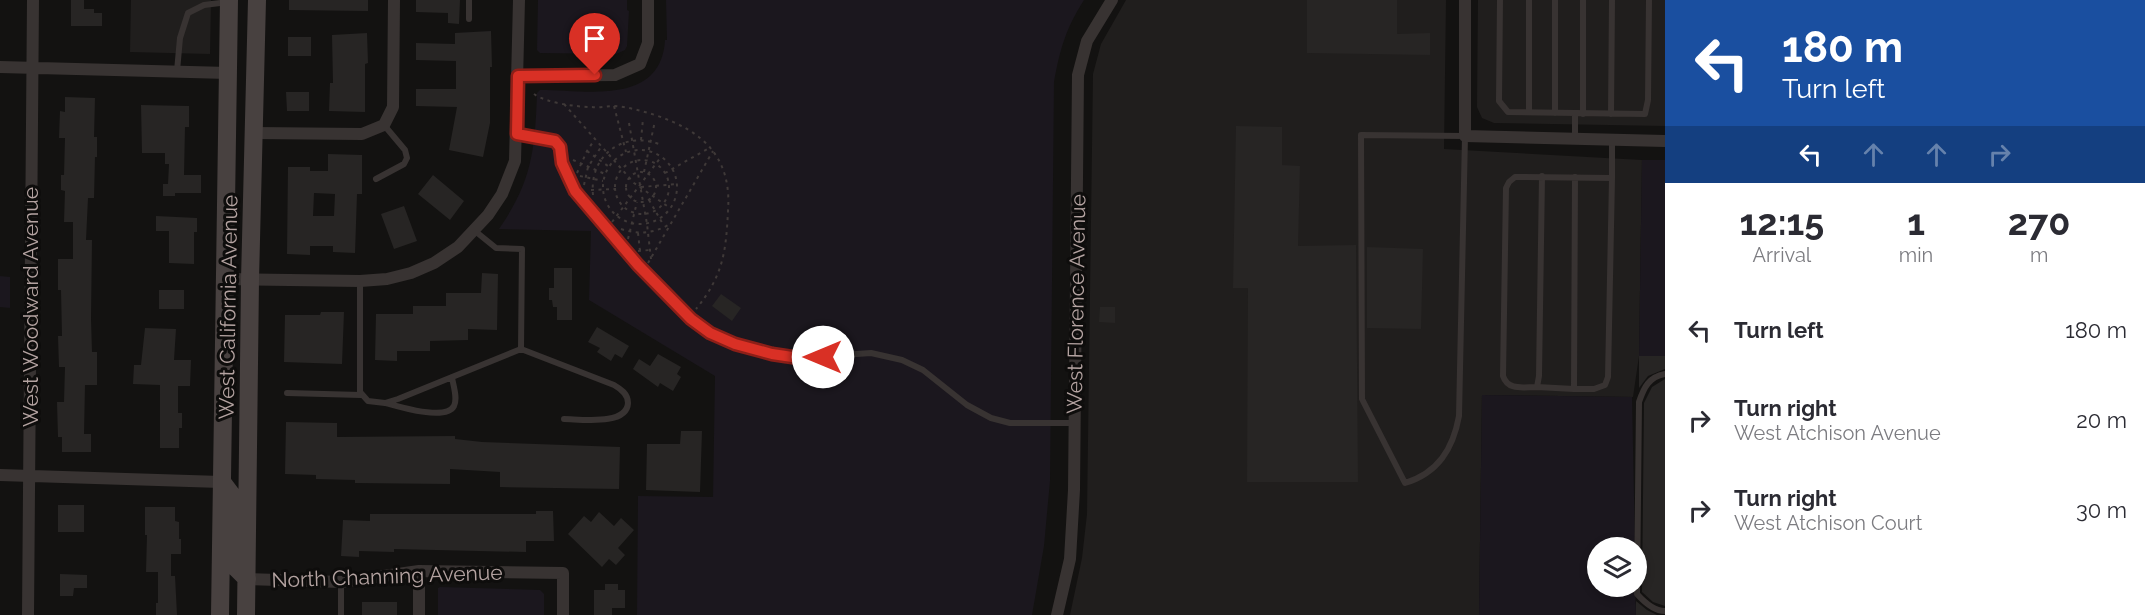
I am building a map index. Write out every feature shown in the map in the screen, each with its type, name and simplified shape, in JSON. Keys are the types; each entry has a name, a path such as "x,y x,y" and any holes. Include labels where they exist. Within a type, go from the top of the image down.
{"main road":[{"name":"West California Avenue","path":"246,615 256,0"},
{"name":"West California Avenue","path":"220,615 229,1"},
{"path":"221,482 231,494 234,503 234,566 247,579"}],"street":[{"name":"West Woodward Avenue","path":"28,615 33,0"},
{"path":"254,133 362,134 384,125 393,107 394,0"},
{"path":"225,279 360,281 387,279 411,273 434,263 458,247 475,231 502,194 515,161 519,0"},
{"path":"518,76 615,75 640,64 648,43 648,0"},
{"name":"West Florence Avenue","path":"1058,615 1070,559 1074,490 1078,75 1087,41 1112,0"},
{"path":"1465,0 1464,136 1665,141"},
{"path":"0,67 228,73"},
{"path":"0,475 221,482"},
{"path":"419,571 419,615"},
{"name":"North Channing Avenue","path":"247,579 341,582 419,571 563,573 563,615"}],"lane":[{"path":"469,0 470,19"},
{"path":"1500,0 1499,100 1508,112 1575,114 1645,114 1647,110 1649,0"},
{"path":"1529,0 1529,112"},
{"path":"1555,0 1555,113"},
{"path":"1583,0 1583,114"},
{"path":"1611,114 1612,0"},
{"path":"177,71 180,38 189,13 204,5 229,1"},
{"path":"1575,114 1575,139"},
{"path":"376,179 404,164 407,158 405,150 384,125"},
{"path":"517,134 555,141 560,147 565,171 575,191 644,271 689,317 710,333 735,344 772,354 799,358 871,353 902,360 923,370 967,405 991,418 1010,423 1075,423"},
{"path":"1361,135 1464,136 1459,416 1454,438 1444,457 1433,470 1424,476 1405,483 1362,399 1361,135"},
{"path":"1612,140 1612,178 1608,377 1605,385 1594,389 1511,387 1505,383 1503,376 1506,188 1515,177 1612,178"},
{"path":"1537,387 1542,176"},
{"path":"1574,389 1575,177"},
{"path":"475,231 496,248 522,249 521,349"},
{"path":"360,281 361,395"},
{"path":"385,403 521,349 614,385 623,391 628,399 628,406 622,414 606,420 564,419"},
{"path":"1665,374 1652,378 1643,388 1639,402 1637,594 1652,607 1665,611"},
{"path":"287,393 361,395 368,402 385,403 428,412 448,412 453,408 455,401 452,377"},
{"path":"341,582 341,615"}],"path":[{"path":"534,94 541,100 592,108 614,106 645,112 681,125 698,135 711,147 723,171 729,196 723,259 710,291 689,317"},
{"path":"563,103 629,177 670,208"},
{"path":"614,106 626,152"},
{"path":"641,140 643,119"},
{"path":"644,172 655,122"},
{"path":"629,123 651,259"},
{"path":"576,174 595,139"},
{"path":"593,203 592,190 596,170 614,146 624,141 641,140 659,144"},
{"path":"602,146 588,167 583,190 615,189"},
{"path":"665,173 711,147"},
{"path":"634,150 648,150 661,156 672,168 677,184 674,201 670,208 659,218 647,224 632,223 617,216 607,204 603,190 608,166 626,152 634,150"},
{"path":"587,151 608,166"},
{"path":"644,271 713,151"},
{"path":"661,156 610,225 639,233 670,224"},
{"path":"573,160 605,174"},
{"path":"646,160 656,164 665,173 669,185 665,202 655,211 645,215 634,214 623,207 619,203 615,189 616,176 622,169 636,161 646,160"},
{"path":"565,171 603,182"},
{"path":"638,172 649,173 656,186 654,196 643,202 637,202 631,198 626,186 629,177 638,172"},
{"path":"640,187 677,184"},
{"path":"649,200 664,227"},
{"path":"626,251 637,202"},
{"path":"639,233 640,251"}],"shaded area":[{"path":"131,0 211,0 210,54 130,52"},
{"path":"538,0 627,0 629,11 625,50 616,54 540,53 537,50"},
{"path":"666,0 1084,0 1064,39 1054,82 1050,481 1044,546 1032,615 637,615 638,496 713,497 715,376 589,300 591,231 499,229 519,196 530,164 535,132 537,93 540,90 599,92 619,90 636,85 650,76 660,61 665,40 667,40"},
{"path":"1126,0 1446,0 1444,149 1642,160 1639,356 1633,397 1482,395 1479,615 1070,615 1082,558 1087,514 1093,74 1101,44"},
{"path":"1478,0 1665,0 1665,126 1494,123 1482,118 1477,107"},
{"path":"1642,160 1665,160 1665,356 1639,356"},
{"path":"0,276 10,277 10,308 0,307"},
{"path":"1482,395 1632,397 1635,537 1587,537 1587,597 1635,597 1636,615 1479,615"},
{"path":"438,588 540,590 544,594 544,615 438,615"}],"building":[{"path":"71,0 84,0 84,9 94,9 94,13 102,13 102,26 71,26"},
{"path":"289,0 368,0 368,11 289,10"},
{"path":"416,0 460,0 459,24 448,23 448,13 416,12"},
{"path":"1307,0 1397,0 1397,34 1430,33 1430,55 1307,53"},
{"path":"491,31 490,123 483,157 449,150 457,107 416,106 416,89 456,89 456,61 416,60 416,43 455,44 455,33"},
{"path":"367,33 365,112 329,111 330,83 333,83 332,35"},
{"path":"288,37 311,37 311,56 288,56"},
{"path":"286,92 309,92 309,111 287,111"},
{"path":"65,97 95,98 94,137 97,137 97,157 95,157 94,198 88,198 86,240 92,240 92,352 97,352 97,385 85,385 84,434 91,434 91,452 62,452 62,437 58,437 57,402 64,402 65,367 59,367 58,336 62,336 58,259 73,259 73,222 64,222 65,191 61,190 61,175 64,175 65,138 59,138 60,111 65,112"},
{"path":"141,105 189,106 189,127 185,127 184,175 201,175 201,193 175,193 175,196 163,196 163,184 168,184 169,164 165,164 165,153 142,153"},
{"path":"1236,126 1282,127 1282,165 1300,166 1298,246 1356,245 1358,482 1247,482 1248,288 1233,288"},
{"path":"328,154 362,155 362,194 357,194 355,253 333,252 333,246 310,246 310,255 287,254 288,167 310,167 310,171 328,171","holes":["314,193 335,194 334,216 313,216"]},
{"path":"433,175 464,201 450,220 418,194"},
{"path":"404,206 417,241 394,249 381,214"},
{"path":"156,216 197,218 197,232 194,232 194,264 169,263 169,231 156,231"},
{"path":"1367,247 1423,249 1421,329 1367,328"},
{"path":"554,268 572,268 572,320 557,320 557,307 553,307 552,300 549,300 549,288 554,288"},
{"path":"482,273 498,274 497,330 468,329 468,340 430,341 430,351 397,351 397,361 375,360 376,314 413,314 413,306 446,306 446,293 481,293"},
{"path":"159,290 184,290 184,309 159,309"},
{"path":"721,294 741,308 732,321 712,306"},
{"path":"1100,307 1115,307 1115,323 1099,322"},
{"path":"321,312 344,312 342,364 284,362 285,315 320,315"},
{"path":"597,327 629,346 622,358 615,354 611,361 597,352 600,348 588,342"},
{"path":"145,328 176,329 174,360 191,360 190,386 178,386 178,413 182,413 179,448 160,448 160,385 133,384 134,365 141,365"},
{"path":"658,354 681,367 677,374 681,377 673,391 660,383 658,387 633,369 639,359 650,366"},
{"path":"1639,356 1665,356 1665,369 1648,376 1639,388"},
{"path":"1665,379 1665,606 1653,602 1647,597 1647,537 1643,537 1644,403 1652,387"},
{"path":"286,422 337,423 337,437 455,436 455,439 482,442 620,447 619,489 500,487 500,472 450,469 450,484 355,483 355,480 316,479 316,475 285,474"},
{"path":"681,431 702,431 700,492 646,490 647,444 680,444"},
{"path":"58,505 84,505 84,532 58,532"},
{"path":"145,507 175,507 175,521 179,522 179,539 181,539 181,554 171,554 171,576 175,576 177,615 156,615 158,572 146,572"},
{"path":"536,511 553,511 554,541 526,541 526,552 394,549 394,552 359,551 359,557 341,556 343,520 370,521 370,514 536,514"},
{"path":"599,512 614,526 621,518 634,530 618,548 625,555 616,565 609,559 602,567 568,534 584,516 591,522"},
{"path":"60,574 87,575 87,588 74,588 73,596 60,596"},
{"path":"605,584 618,584 618,590 625,590 625,608 612,608 612,615 594,615 594,590 605,590"},
{"path":"1636,601 1647,610 1657,615 1636,615"},
{"path":"362,602 397,602 397,615 362,615"}],"route":[{"path":"595,75 518,76 517,134 555,141 560,147 565,173 575,191 638,265 691,319 710,333 735,344 772,354 799,358 823,357"}]}
